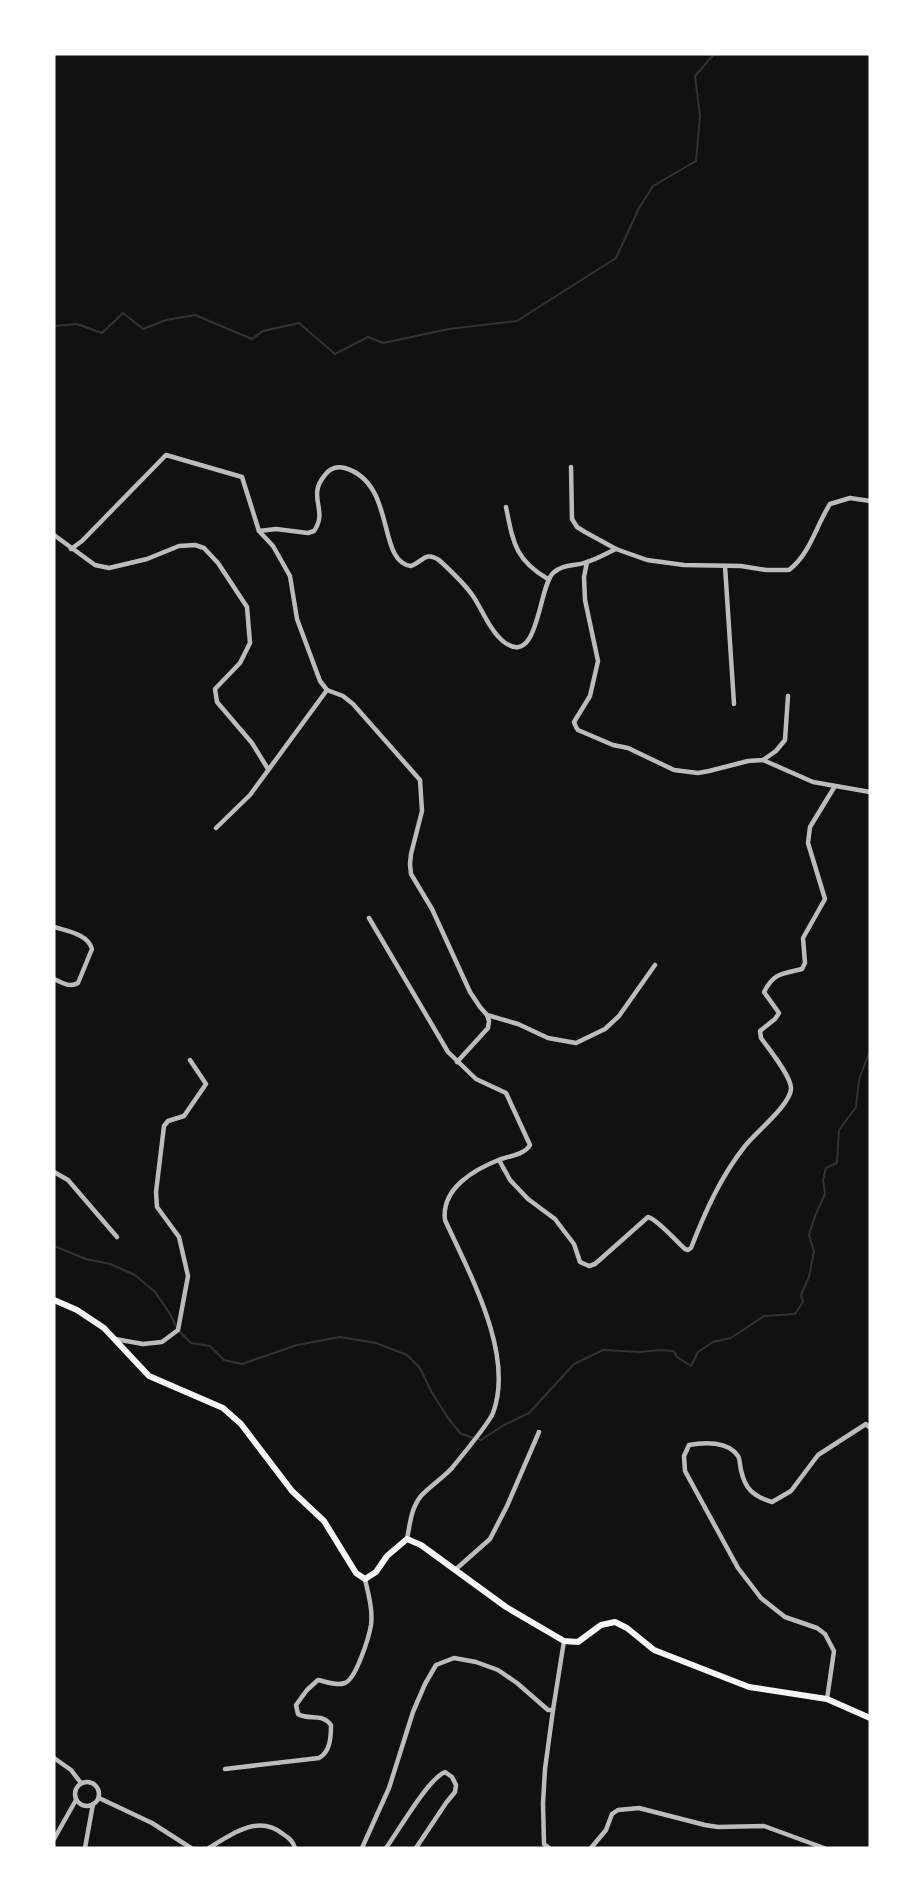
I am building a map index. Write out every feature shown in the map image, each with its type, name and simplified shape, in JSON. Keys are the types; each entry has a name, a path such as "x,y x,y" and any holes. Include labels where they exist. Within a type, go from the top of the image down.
{"main road":[{"path":"54,1300 77,1310 104,1328 149,1376 223,1408 241,1424 292,1491 324,1521 356,1573 365,1579 376,1572 387,1556 407,1539 421,1545 506,1607 564,1641 578,1641 601,1625 615,1622 627,1628 654,1650 749,1687 827,1699 870,1718"}],"street":[{"path":"71,549 82,541 166,455 242,477 259,531 273,546 290,576 297,619 320,681 327,690 343,696 353,704 420,780 422,811 411,854 411,874 441,928 470,992 480,1007 487,1015 518,1024 548,1038 576,1043 604,1029 619,1016 655,965"},
{"path":"571,467 572,519 577,527 616,549 647,560 684,565 789,570 803,557 830,504 850,498 870,501"},
{"path":"259,531 276,529 314,531 320,521 316,497 320,481 330,469 344,468 361,477 375,491 389,541 403,563 411,566 427,556 439,560 472,594 497,635 505,643 513,646 520,646 528,642 537,623 548,579 555,572 570,564 587,562 616,549"},
{"path":"506,507 513,541 522,559 533,570 548,579"},
{"path":"54,535 95,566 109,568 147,559 179,546 195,545 204,548 218,563 247,607 250,643 240,663 215,689 217,702 252,743 268,769"},
{"path":"587,562 584,577 585,600 598,662 590,696 575,718 576,728 613,746 628,748 665,766 685,772 709,771 748,761 763,760 813,782 870,792"},
{"path":"725,566 734,704"},
{"path":"216,828 250,795 327,690"},
{"path":"763,760 776,751 785,740 788,696"},
{"path":"500,1160 510,1180 528,1199 555,1219 574,1244 580,1262 589,1266 595,1264 648,1216 653,1218 685,1249 691,1248 701,1221 722,1179 744,1147 780,1108 792,1090 790,1082 761,1038 760,1031 779,1013 764,992 771,980 782,974 802,969 805,963 803,938 825,899 808,843 808,834 835,786"},
{"path":"369,918 439,1039 456,1062 476,1079 506,1093 530,1145 526,1151 474,1172 455,1187 444,1209 445,1220 479,1295 494,1339 499,1376 497,1398 492,1415 451,1469 422,1496 416,1505 407,1539"},
{"path":"54,927 83,937 91,944 92,949 78,983 67,985 54,979"},
{"path":"456,1062 488,1028 487,1015"},
{"path":"113,1338 144,1344 162,1342 178,1330 188,1276 179,1237 157,1207 156,1192 164,1126 168,1121 184,1116 206,1084 190,1060"},
{"path":"54,1172 68,1180 117,1237"},
{"path":"827,1699 834,1651 825,1634 817,1628 786,1617 761,1598 738,1568 685,1471 684,1456 689,1446 703,1442 728,1447 738,1456 746,1486 757,1497 772,1502 791,1491 818,1455 866,1424 870,1428"},
{"path":"455,1570 490,1539 540,1432"},
{"path":"225,1769 319,1758 325,1755 332,1725 327,1719 301,1717 296,1705 318,1680 336,1684 345,1683 354,1675 371,1625 370,1602 365,1579"},
{"path":"549,1848 544,1844 545,1769 564,1641"},
{"path":"362,1848 389,1788 413,1712 436,1665 454,1658 476,1662 498,1670 548,1710 553,1710"},
{"path":"54,1758 71,1770 81,1782 93,1783 99,1790 99,1798 93,1804 85,1848"},
{"path":"386,1848 427,1789 438,1775 445,1772 456,1785 455,1792 440,1810 416,1848"},
{"path":"54,1839 76,1800 76,1788 81,1782"},
{"path":"99,1798 152,1823 191,1848"},
{"path":"76,1800 82,1805 93,1804"},
{"path":"591,1848 606,1830 612,1814 618,1810 639,1808 718,1827 765,1826 824,1848"},
{"path":"209,1848 241,1829 258,1824 278,1829 293,1842 296,1848"}],"waterway":[{"path":"54,326 77,324 102,333 123,313 143,329 166,320 195,315 252,339 263,331 299,323 335,354 368,337 383,343 449,329 517,321 616,258 639,208 653,186 696,161 700,116 695,76 714,54"},
{"path":"54,1246 86,1259 110,1264 135,1275 155,1292 178,1330 191,1343 210,1346 224,1360 242,1364 297,1345 340,1337 376,1343 407,1355 420,1368 431,1391 461,1434 481,1440 529,1413 574,1364 603,1350 674,1351 677,1357 691,1366 698,1352 713,1342 731,1338 764,1316 795,1314 803,1302 801,1295 809,1277 814,1251 809,1235 825,1194 823,1180 826,1168 837,1163 839,1130 856,1107 859,1079 870,1051"}]}
